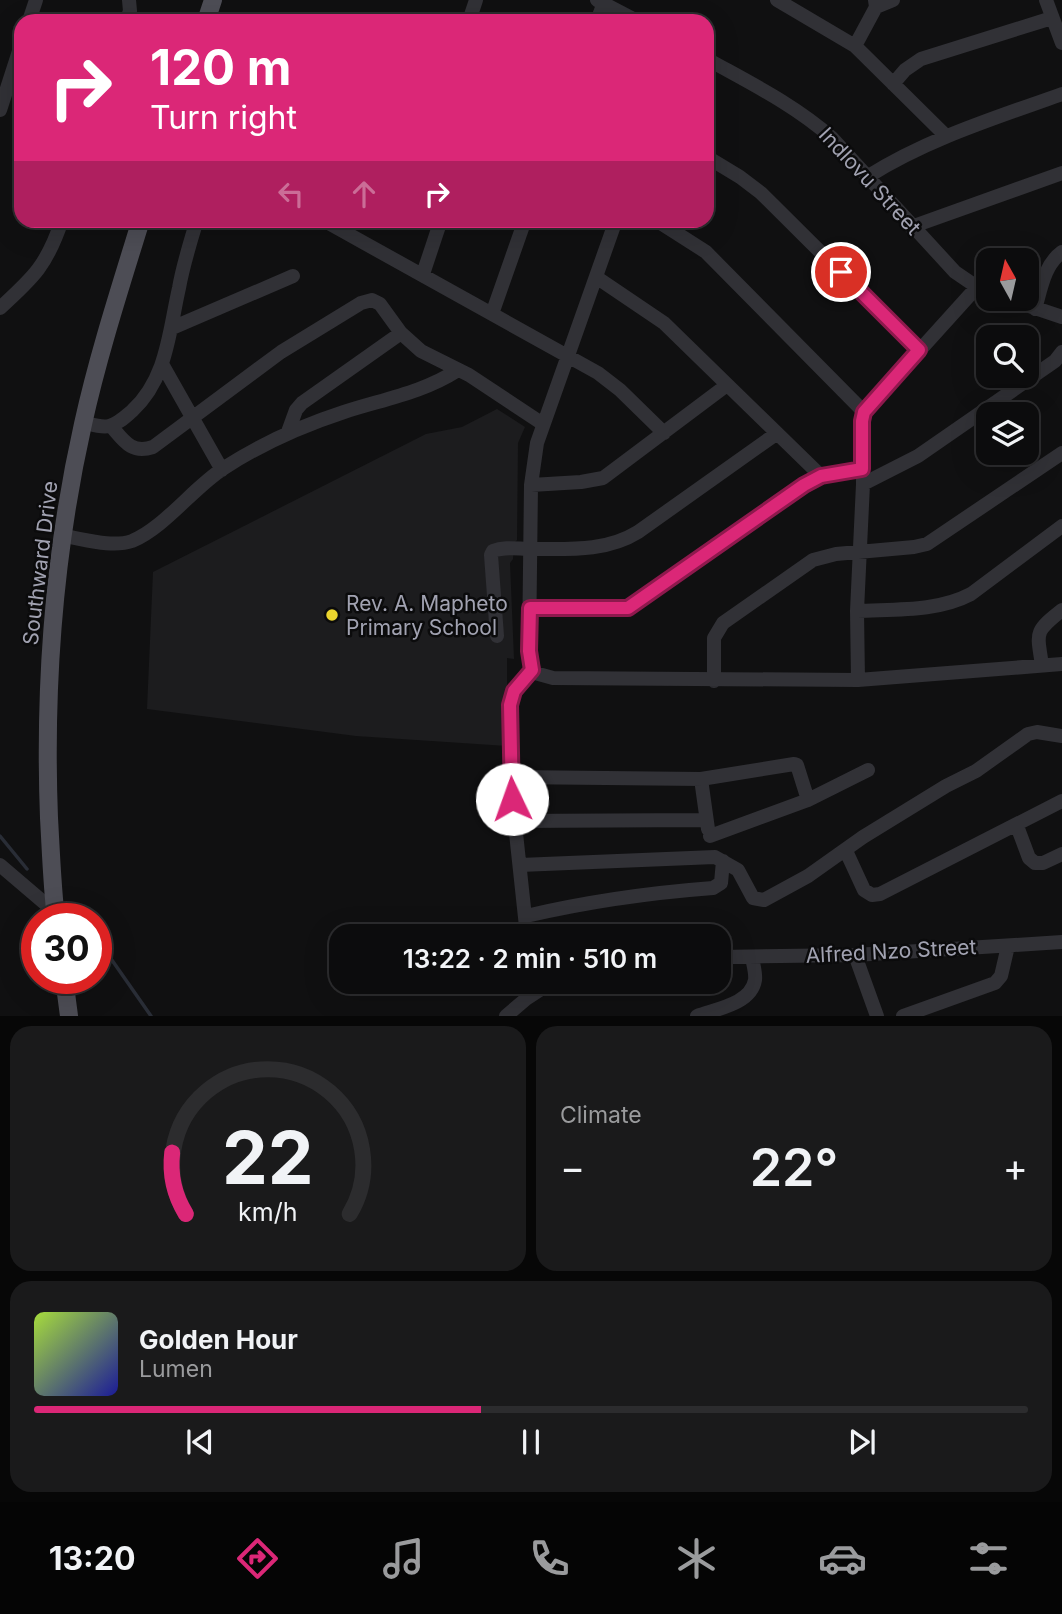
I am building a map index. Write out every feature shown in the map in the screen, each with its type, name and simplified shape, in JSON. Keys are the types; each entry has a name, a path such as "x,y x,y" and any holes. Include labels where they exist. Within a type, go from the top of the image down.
{"main road":[{"name":"Southward Drive","path":"55,903 47,723 53,615 83,422 139,228"},
{"path":"66,994 69,1016"}],"street":[{"path":"777,0 855,46 946,136"},
{"path":"855,46 876,4 893,0"},
{"path":"1046,0 1062,43"},
{"path":"602,1 625,14"},
{"path":"893,84 905,70 921,59 1052,18"},
{"name":"Indlovu Street","path":"714,63 814,122 955,272 976,285"},
{"path":"0,110 14,67"},
{"path":"867,177 902,155 946,136 1062,94"},
{"path":"714,161 761,193 919,350"},
{"path":"911,227 1062,173"},
{"path":"0,308 39,270 48,257 59,228"},
{"path":"111,426 136,407 153,384 162,364 172,328 179,284 195,228"},
{"path":"351,228 423,274 609,381 664,433"},
{"path":"423,274 438,228"},
{"path":"492,314 522,228"},
{"path":"526,924 510,777 511,698 532,670 529,651 533,464 543,424 613,228"},
{"path":"668,228 706,252 864,412"},
{"path":"1040,292 1047,267 1053,258 1062,252"},
{"path":"172,328 293,276"},
{"path":"596,277 664,323 821,476"},
{"path":"858,680 857,611 864,412 919,350 976,296"},
{"path":"83,422 111,426 126,444 139,450 159,443 281,352 367,300 372,300 380,304 401,332 434,359 458,370 543,424"},
{"path":"1040,310 1062,317"},
{"path":"288,432 296,410 302,403 401,332"},
{"path":"530,608 628,608 804,485 821,476 862,476 918,456 1055,361 1062,352"},
{"path":"162,364 222,470"},
{"path":"64,536 108,543 129,542 150,530 222,470 288,432 344,412 412,393 458,370"},
{"path":"531,485 603,478 727,385"},
{"path":"497,636 491,555 498,549 597,547 618,543 638,532 776,434"},
{"path":"714,681 714,638 717,631 730,617 813,561 824,556 927,544 1062,453"},
{"path":"857,611 944,605 957,601 971,594 1062,526"},
{"path":"1042,665 1037,636 1046,622 1062,610"},
{"path":"532,670 553,678 858,680 1062,664"},
{"path":"520,865 719,859 738,870 750,894 760,901 808,876 880,826 976,771 1028,734 1037,732 1062,736"},
{"path":"510,777 701,779 797,765 808,800"},
{"path":"710,836 808,800 868,769"},
{"path":"526,916 575,904 638,894 713,888 721,883 719,859 706,820 701,779"},
{"path":"846,851 864,890 872,895 880,894 1062,801"},
{"path":"514,821 706,820"},
{"path":"1017,826 1030,858 1035,863 1060,859"},
{"path":"0,865 43,903"},
{"name":"Alfred Nzo Street","path":"731,957 855,955 1062,942"},
{"path":"903,1016 995,983 1004,967 1008,946"},
{"path":"855,955 877,1016"},
{"path":"698,1016 736,1003 745,997 755,980 752,957"},
{"path":"526,994 526,999"},
{"path":"506,1016 534,994"}],"shaded area":[{"name":"Rev. A. Mapheto Primary School","path":"497,409 525,427 518,443 517,540 510,563 514,659 507,658 507,746 356,736 147,709 153,572 426,434 462,427"}],"waterway":[{"path":"0,836 27,869"},
{"path":"112,960 151,1016"}],"place":[{"name":"Rev. A. Mapheto Primary School","path":"332,615"}],"route":[{"path":"512,799 510,705 514,691 532,670 529,651 530,608 628,608 815,478 862,469 864,412 919,350 841,272"}]}
